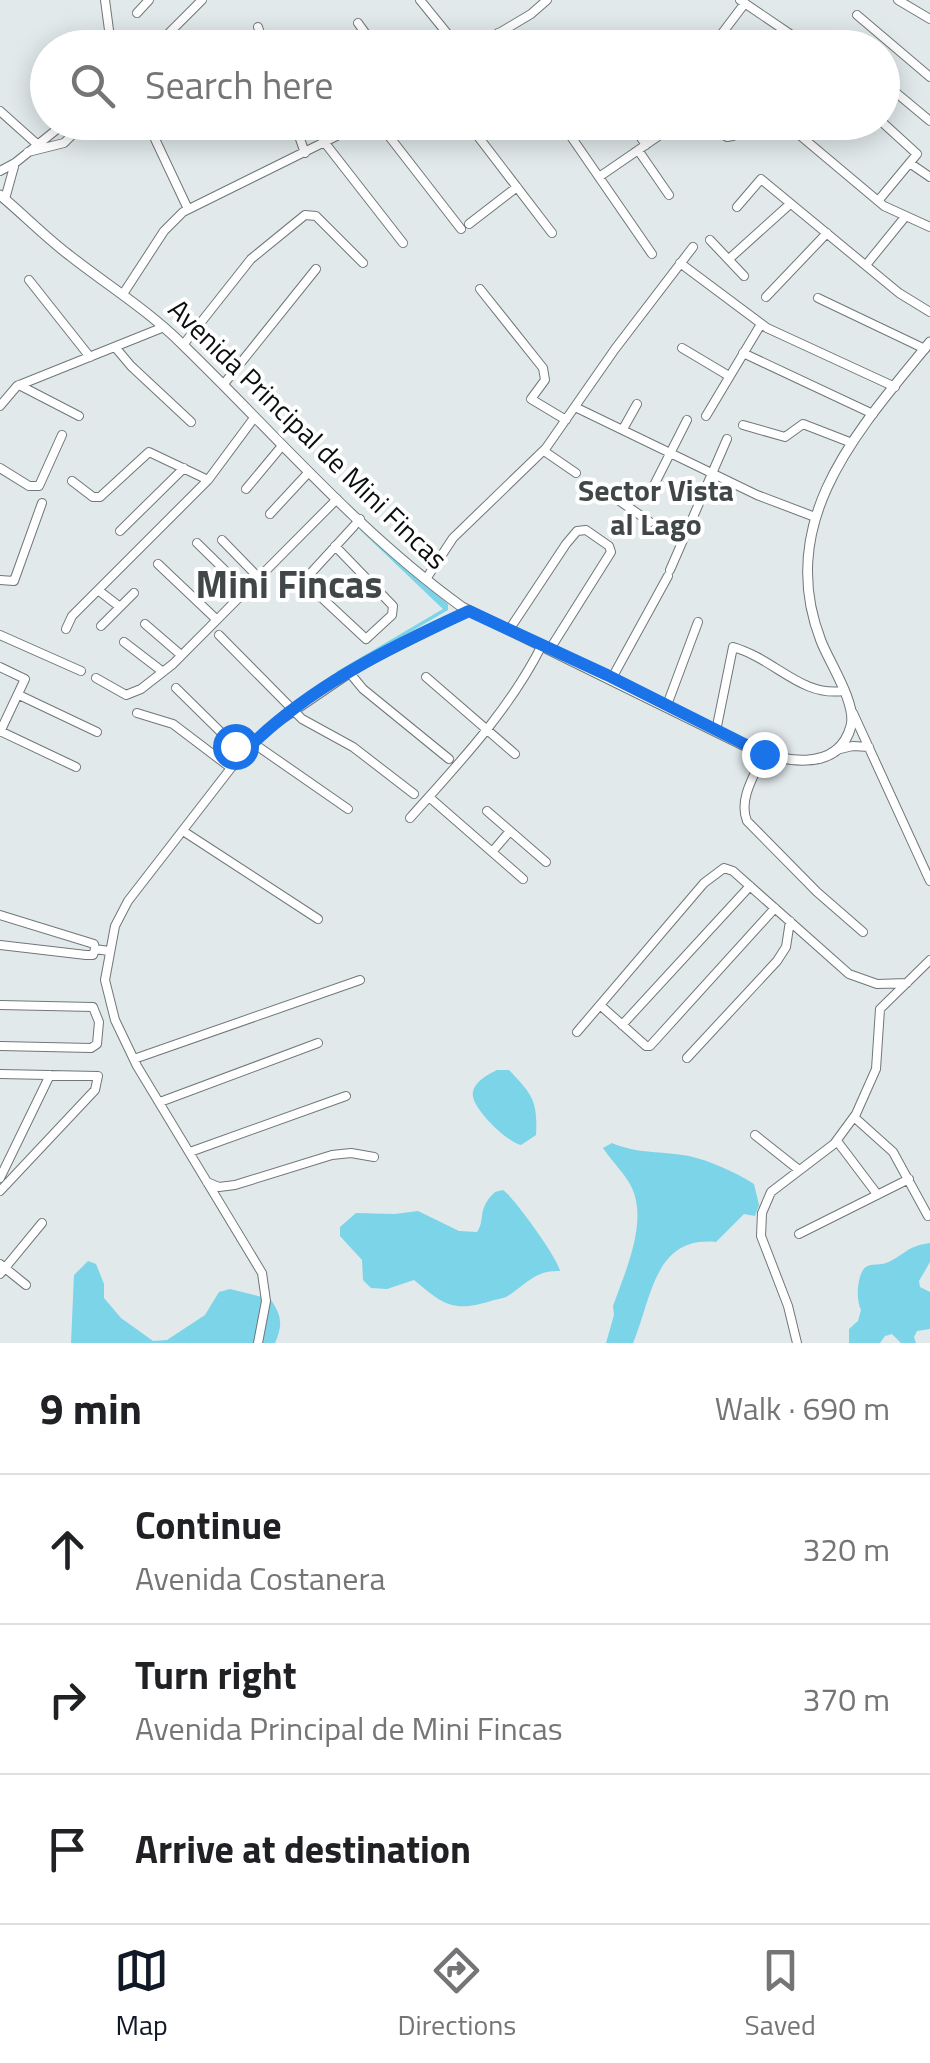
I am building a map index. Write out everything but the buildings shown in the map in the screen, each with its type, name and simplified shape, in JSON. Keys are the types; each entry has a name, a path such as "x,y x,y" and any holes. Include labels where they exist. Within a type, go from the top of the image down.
{"street":[{"path":"105,0 108,30"},
{"path":"137,13 149,0"},
{"path":"172,30 202,0"},
{"path":"420,0 444,30"},
{"path":"526,0 534,12"},
{"path":"503,30 548,0"},
{"path":"898,0 930,19"},
{"path":"724,30 742,2 784,30"},
{"path":"857,15 875,30"},
{"path":"358,23 363,30"},
{"path":"900,52 930,77"},
{"path":"900,96 930,121"},
{"path":"0,111 30,138"},
{"path":"878,201 912,164 916,151 900,137"},
{"path":"32,140 38,145"},
{"path":"0,170 44,140"},
{"path":"28,152 67,140"},
{"path":"154,140 188,209"},
{"path":"301,140 306,152"},
{"path":"124,294 164,230 188,209 332,140"},
{"path":"393,140 465,226 517,187"},
{"path":"481,140 552,232"},
{"path":"575,140 652,254"},
{"path":"638,140 669,195"},
{"path":"599,177 653,140"},
{"path":"805,140 878,201 930,228"},
{"path":"326,143 403,244"},
{"path":"2,197 15,163"},
{"path":"912,164 930,177"},
{"path":"737,207 761,179 898,292 930,312"},
{"name":"Avenida Principal de Mini Fincas","path":"2,197 68,255 164,327 308,473 426,579 469,611 764,754 795,762 821,758 836,750"},
{"path":"729,259 790,204"},
{"path":"183,344 251,258 305,215 316,216 363,264"},
{"path":"866,265 905,217"},
{"path":"766,297 826,233"},
{"path":"710,240 744,276"},
{"path":"426,579 453,538 544,451 693,247"},
{"path":"680,263 761,324 895,387"},
{"path":"223,385 316,269"},
{"path":"29,280 90,357"},
{"path":"480,289 543,368 545,380 532,398 566,420"},
{"path":"818,298 927,345 829,479 815,517 808,556 810,602 820,638 930,880"},
{"path":"706,416 761,324"},
{"path":"0,406 8,393 20,385 164,327"},
{"path":"115,346 130,366 192,422"},
{"path":"682,348 729,376"},
{"path":"743,354 874,414"},
{"path":"20,385 78,416"},
{"path":"623,428 637,404"},
{"path":"575,407 711,473 815,517"},
{"path":"66,628 72,616 208,480 254,418"},
{"path":"648,497 688,420"},
{"path":"742,425 785,438 803,424 852,443"},
{"path":"0,468 29,486 38,486 62,434"},
{"path":"612,678 669,573 727,439"},
{"path":"246,489 281,446"},
{"path":"544,451 576,473"},
{"path":"72,481 100,498 149,452 208,480"},
{"path":"120,530 184,468"},
{"path":"270,514 308,473"},
{"path":"608,493 650,522"},
{"path":"96,678 130,696 163,672 337,499"},
{"path":"0,580 14,581 42,503"},
{"path":"335,546 393,606 392,615 366,639 307,584 310,574 335,546 360,519"},
{"path":"410,818 523,682 610,554 608,546 586,530 578,530 509,630"},
{"path":"222,540 258,576"},
{"path":"196,544 245,590"},
{"path":"158,564 216,619"},
{"path":"98,590 120,608"},
{"path":"101,626 134,592"},
{"path":"258,1343 266,1302 262,1273 134,1059 115,1020 106,989 109,950 123,909 242,754 293,709 349,672 469,611"},
{"path":"667,705 698,622"},
{"path":"145,624 181,654"},
{"path":"0,635 81,672"},
{"path":"218,635 308,723 353,747 414,794"},
{"path":"124,642 163,672"},
{"path":"716,731 733,647 758,656 814,690 843,691"},
{"path":"0,667 25,679 0,731 76,767"},
{"path":"349,672 362,689 449,759"},
{"path":"426,676 515,754"},
{"path":"176,688 242,754"},
{"path":"20,696 97,732"},
{"path":"836,750 850,729 852,709"},
{"path":"137,713 174,724 231,768"},
{"path":"253,744 348,809"},
{"path":"836,750 869,747"},
{"path":"764,754 746,794 744,815 817,892 863,932"},
{"path":"429,797 523,879"},
{"path":"487,811 546,862"},
{"path":"183,831 318,920"},
{"path":"492,852 510,831"},
{"path":"577,1032 716,872 729,869 858,980 884,985 907,982"},
{"path":"622,1025 750,886"},
{"path":"600,1004 650,1046 774,908"},
{"path":"0,915 94,944 94,949 90,955 0,945"},
{"path":"687,1058 777,961 786,946 790,922"},
{"path":"30,949 36,926"},
{"path":"94,949 109,950"},
{"path":"797,1343 760,1228 767,1198 837,1141 854,1117 876,1069 880,1009 930,960"},
{"path":"134,1059 360,980"},
{"path":"0,1005 93,1006 99,1026 97,1044 91,1048 0,1046"},
{"path":"99,1026 115,1020"},
{"path":"160,1102 318,1043"},
{"path":"0,1074 98,1076 95,1090 0,1191"},
{"path":"0,1178 50,1076"},
{"path":"190,1152 346,1096"},
{"path":"854,1117 893,1152 928,1216"},
{"path":"755,1135 799,1170"},
{"path":"837,1141 877,1194"},
{"path":"207,1182 219,1187 235,1186 340,1154 374,1157"},
{"path":"798,1234 908,1179"},
{"path":"26,1285 2,1269 42,1222"}],"shaded area":[{"path":"363,527 448,604 448,610 338,674 443,609 360,530"},
{"path":"497,1070 509,1070 528,1092 534,1106 536,1135 521,1145 491,1123 473,1098 476,1084"},
{"path":"612,1143 640,1151 689,1156 723,1167 754,1184 759,1205 755,1216 744,1214 716,1242 695,1243 668,1259 658,1273 633,1343 606,1343 613,1306 633,1247 637,1216 632,1188 603,1148"},
{"path":"503,1190 535,1229 560,1271 537,1276 505,1297 478,1305 449,1304 414,1280 387,1289 371,1288 363,1280 362,1260 340,1236 340,1227 356,1213 418,1211 459,1231 477,1232 485,1204 495,1192"},
{"path":"930,1243 930,1262 919,1281 920,1287 930,1292 930,1329 917,1331 916,1343 901,1343 892,1334 880,1343 849,1343 849,1329 858,1321 861,1310 858,1290 863,1270"},
{"path":"88,1261 96,1264 104,1284 104,1298 121,1318 153,1341 167,1340 205,1315 219,1292 230,1289 270,1299 280,1320 275,1343 71,1343 74,1275"}],"district":[{"name":"Sector Vista al Lago","path":"656,508"},
{"name":"Mini Fincas","path":"289,585"}],"route":[{"path":"235,746 242,754 284,715 343,676 408,639 469,611 764,754"}]}
